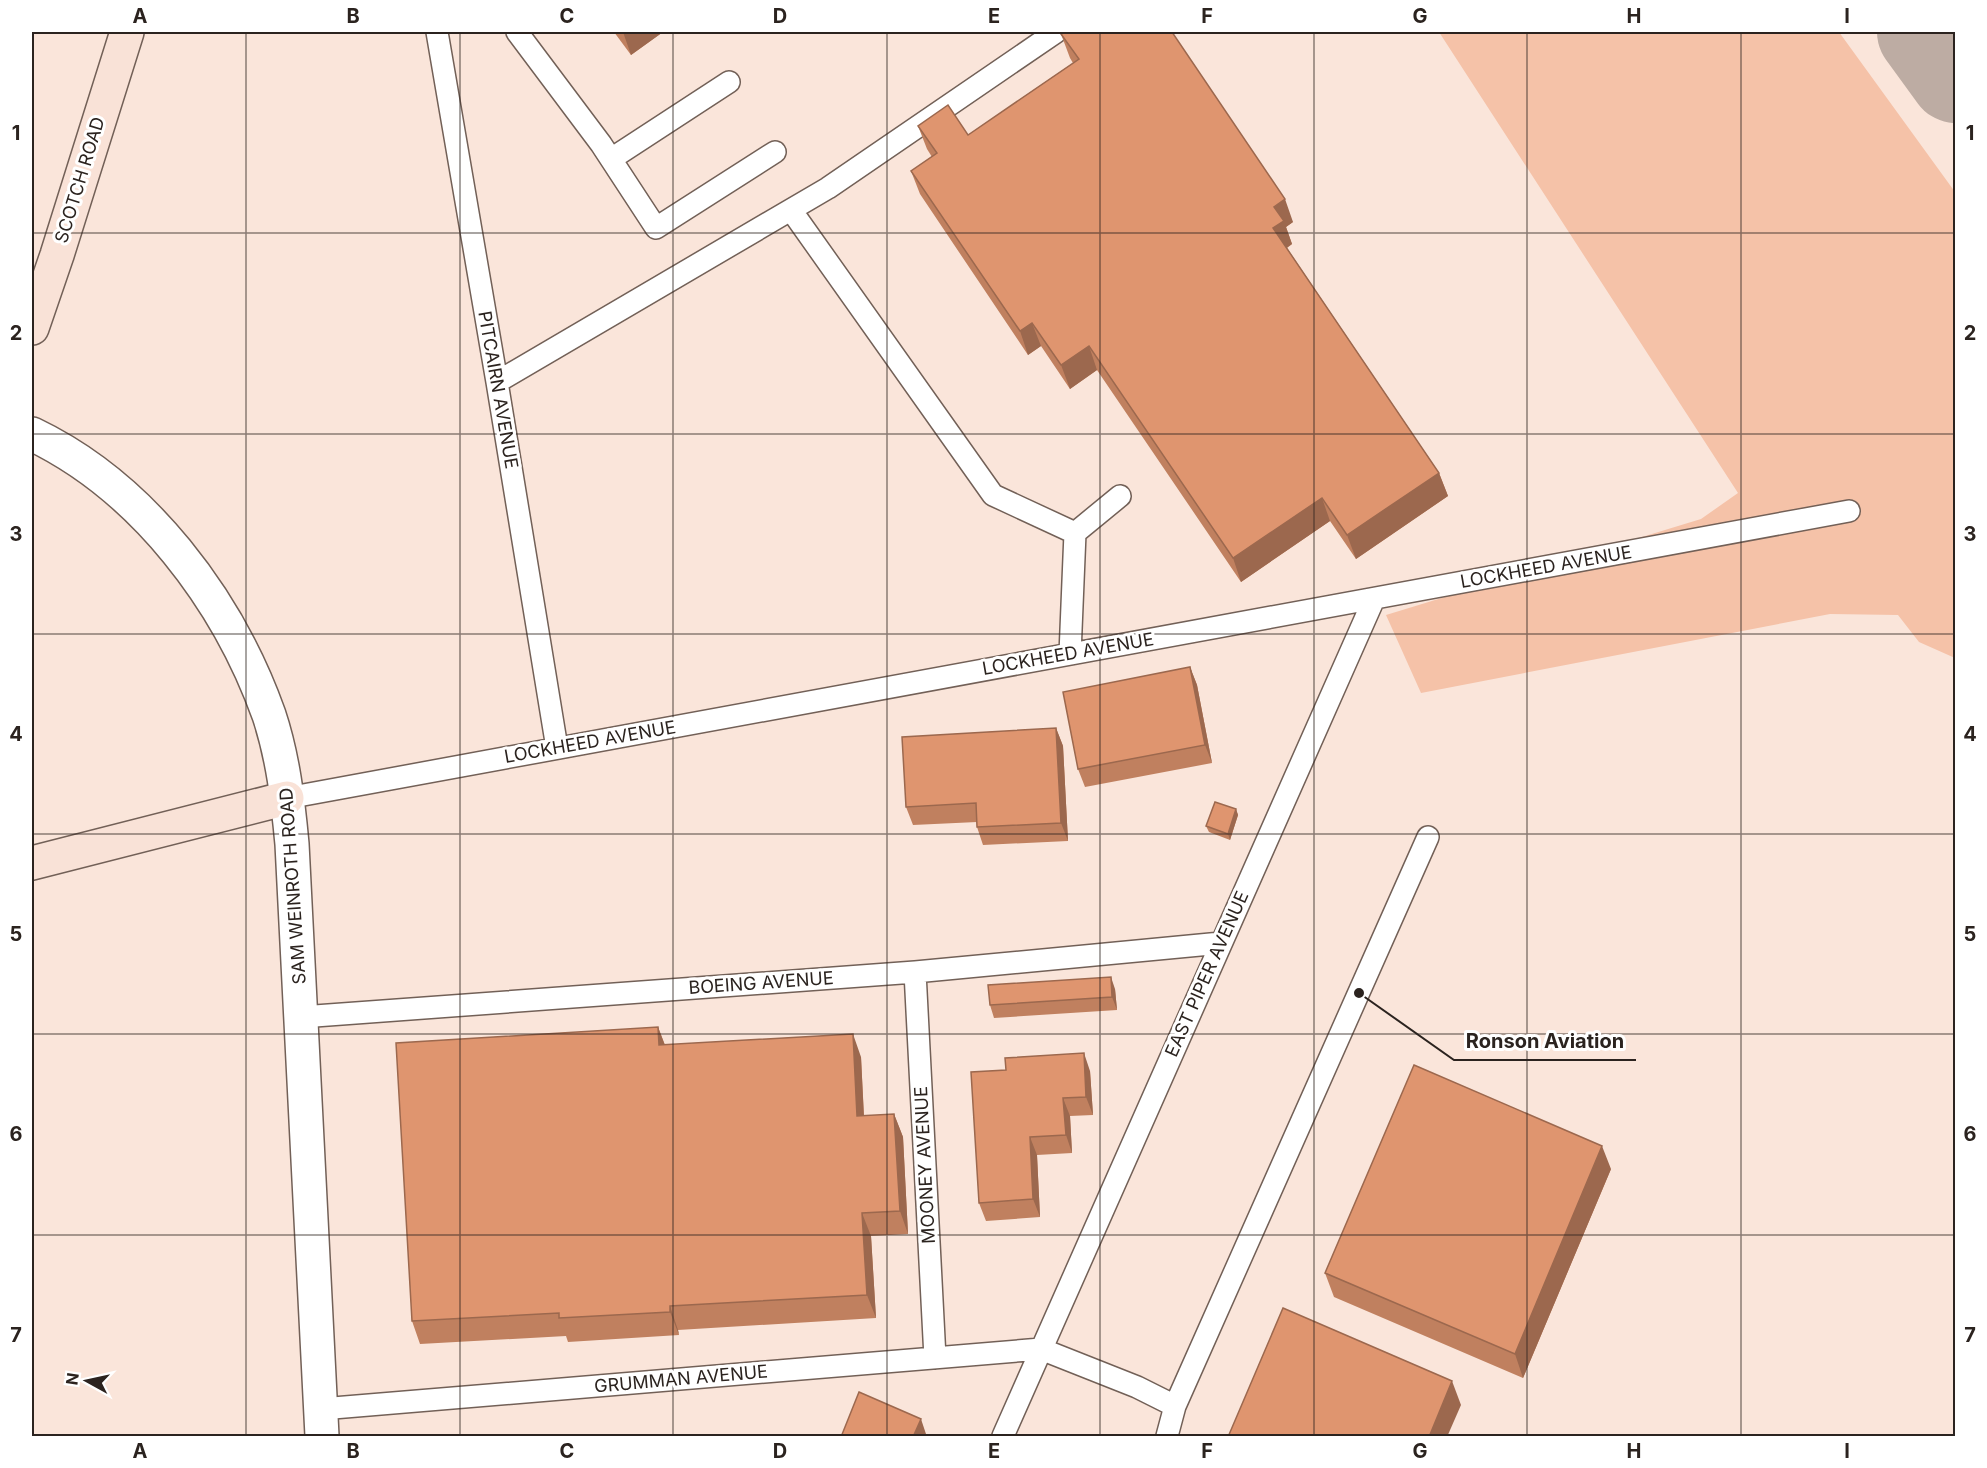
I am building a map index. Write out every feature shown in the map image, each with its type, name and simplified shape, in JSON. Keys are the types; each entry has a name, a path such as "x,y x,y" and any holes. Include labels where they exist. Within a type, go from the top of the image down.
{"main road":[{"name":"SCOTCH ROAD","path":"32,328 127,32"},
{"path":"32,863 287,798"}],"street":[{"name":"SAM WEINROTH ROAD","path":"32,434 63,451 122,496 175,547 212,599 244,655 269,716 285,779 292,844 321,1423"}],"lane":[{"name":"PITCAIRN AVENUE","path":"437,32 557,748"},
{"path":"517,32 611,159 656,228 775,152"},
{"path":"497,382 828,188 1056,32"},
{"path":"611,159 729,82"},
{"path":"791,210 993,495 1075,533"},
{"path":"1071,654 1075,533 1120,496"},
{"name":"LOCKHEED AVENUE","path":"287,798 1849,512"},
{"name":"EAST PIPER AVENUE","path":"1003,1437 1374,599"},
{"path":"1167,1437 1175,1406 1428,837"},
{"name":"BOEING AVENUE","path":"301,1017 915,972 1221,943"},
{"name":"MOONEY AVENUE","path":"915,972 935,1358"},
{"path":"1041,1349 1137,1387 1175,1406"},
{"name":"GRUMMAN AVENUE","path":"321,1423 935,1358 1041,1349"}],"shaded area":[{"path":"1439,32 1839,32 1955,192 1955,658 1919,642 1898,615 1830,614 1421,693 1386,615 1701,519 1738,493"}],"building":[{"path":"1066,32 1172,32 1285,199 1274,207 1284,221 1273,228 1439,473 1347,535 1322,498 1233,558 1089,346 1061,365 1032,323 1020,331 911,171 937,153 918,126 948,105 968,135 1079,59 1061,34"},
{"path":"1190,667 1205,745 1078,769 1063,692"},
{"path":"1056,728 1061,823 977,827 976,803 906,807 902,737"},
{"path":"1215,802 1236,809 1228,834 1206,826"},
{"path":"1111,977 1112,997 990,1005 988,985"},
{"path":"658,1027 659,1045 853,1034 857,1116 894,1114 900,1211 862,1213 867,1295 670,1306 670,1312 559,1318 559,1313 412,1321 396,1043"},
{"path":"1084,1053 1086,1097 1063,1098 1066,1135 1030,1137 1033,1199 979,1203 971,1072 1006,1070 1005,1058"},
{"path":"1414,1065 1602,1146 1515,1354 1325,1273"},
{"path":"1283,1308 1452,1381 1429,1437 1228,1437"},
{"path":"859,1392 921,1419 913,1437 841,1437"}],"taxiway":[{"path":"1924,32 1956,76"}],"place":[{"name":"Ronson Aviation","path":"1359,993"}]}
